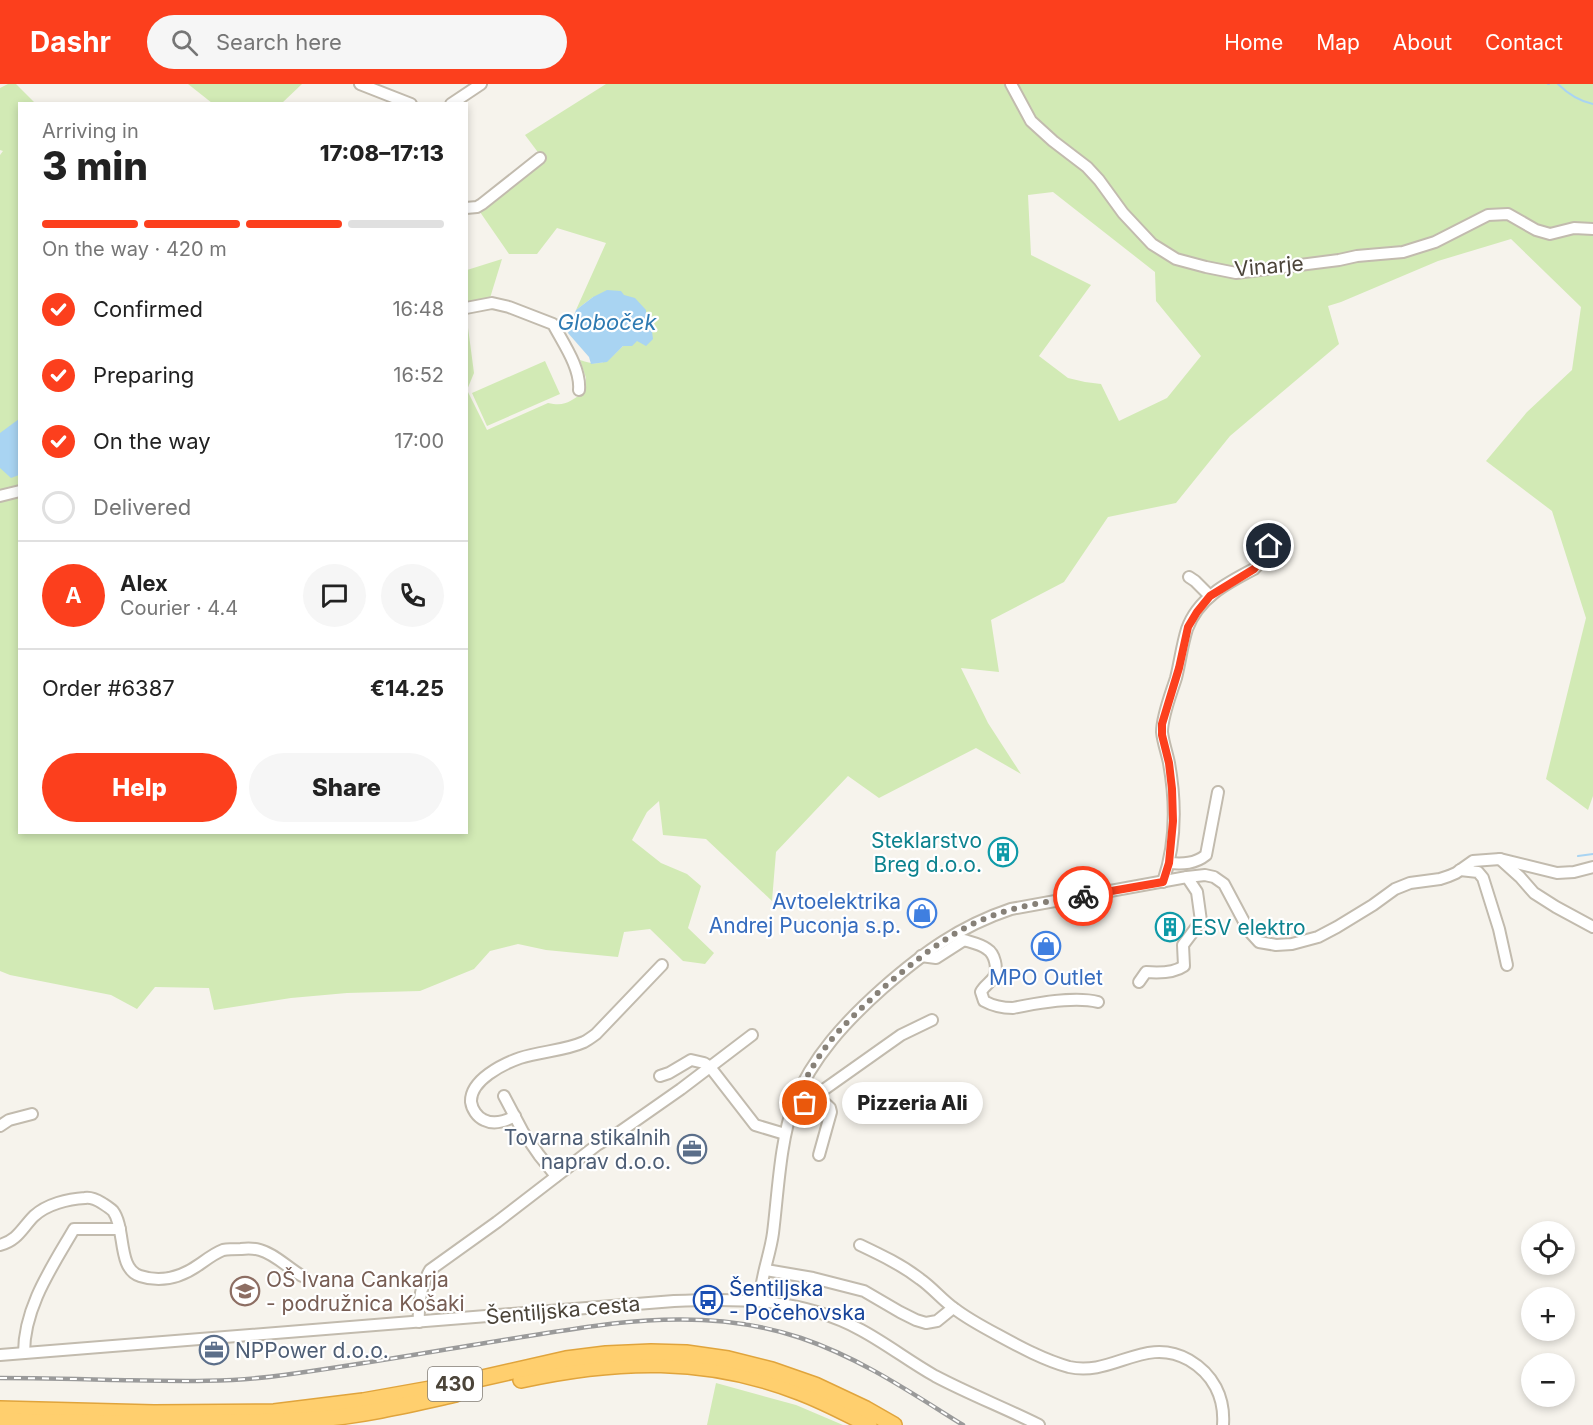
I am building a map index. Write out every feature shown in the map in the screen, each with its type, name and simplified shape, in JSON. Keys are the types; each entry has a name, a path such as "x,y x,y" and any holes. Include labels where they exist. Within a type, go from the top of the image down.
{"highway":[{"name":"430","path":"0,1409 154,1413 274,1412 363,1401 447,1386 566,1359 651,1352 686,1353 728,1359 772,1370 815,1385 894,1425"},
{"name":"430","path":"0,1421 214,1425 320,1419 368,1412 547,1374 603,1366 655,1363 727,1371 765,1380 800,1392 869,1425"}],"street":[{"path":"360,84 406,102"},
{"path":"454,102 481,84"},
{"name":"Vinarje","path":"1011,84 1031,121 1087,167 1123,213 1152,244 1176,259 1206,267 1236,273 1403,252 1435,242 1488,215 1508,214 1536,230 1550,234 1574,228 1593,229"},
{"path":"468,208 482,204 540,158"},
{"path":"468,308 492,303 553,324 578,372 579,390"},
{"path":"0,496 18,492"},
{"path":"1167,871 1173,821 1172,789 1162,724 1179,668 1188,627 1210,596 1258,565 1269,546 1273,531"},
{"path":"1189,577 1210,596"},
{"path":"760,1301 760,1289 772,1236 785,1134 794,1103 803,1082 830,1041 854,1014 921,956 988,917 1011,909 1167,871 1200,860 1206,855 1218,792"},
{"path":"1167,871 1187,877 1205,875 1214,877 1224,884 1249,931 1259,942 1276,945 1292,944 1318,937 1373,905 1395,889 1410,883 1440,879 1456,873 1473,861 1500,859 1557,873 1574,872 1593,867"},
{"path":"1500,859 1534,893 1593,927"},
{"path":"1460,870 1478,872 1483,878 1499,929 1507,965"},
{"path":"1139,982 1146,972 1172,971 1184,966 1183,945 1201,921 1197,892 1187,877"},
{"path":"921,956 936,957 963,940 986,948 993,958 996,970 981,992 984,1001 991,1005 1012,1008 1082,999 1098,1002"},
{"path":"515,1116 505,1121 495,1122 485,1121 476,1114 471,1103 472,1092 482,1079 520,1058 585,1042 596,1035 662,965"},
{"path":"794,1103 799,1105 805,1103 901,1035 932,1020"},
{"path":"419,1322 422,1292 430,1270 597,1145 665,1101 752,1035"},
{"path":"660,1076 691,1060 704,1063 710,1067 754,1125 785,1134"},
{"path":"816,1095 827,1104 831,1112 819,1155"},
{"path":"504,1096 523,1132 556,1176"},
{"path":"0,1126 9,1120 32,1114"},
{"path":"0,1245 7,1243 22,1232 34,1216 46,1208 60,1202 86,1197 95,1199 112,1211 120,1229 127,1263 137,1276 161,1280 182,1275 222,1250 251,1248 273,1255 302,1276"},
{"path":"24,1353 33,1304 74,1228 120,1229"},
{"path":"860,1245 920,1278 952,1308 968,1319 1039,1357 1071,1367 1097,1368 1154,1351 1187,1359 1212,1380 1221,1398 1223,1425"},
{"path":"766,1270 813,1278 864,1291 900,1312 926,1323 937,1321 952,1308"},
{"name":"Šentiljska cesta","path":"0,1355 674,1301 708,1299 760,1301 798,1307 842,1321 953,1385 1039,1425"}],"green space":[{"path":"8,84 16,84 34,102 18,102 18,486 0,491 0,155 3,151 0,150 0,88"},
{"path":"188,84 302,84 283,102 211,102"},
{"path":"606,84 1593,84 1593,796 1588,810 1546,779 1586,618 1552,511 1486,461 1527,412 1572,370 1581,307 1511,239 1438,261 1328,306 1339,344 1230,436 1176,503 1108,517 1064,582 991,620 999,672 961,668 988,723 1021,774 976,748 879,798 848,776 776,852 772,901 706,839 663,835 659,801 647,812 632,840 661,863 687,874 701,886 688,928 714,953 705,964 683,961 650,929 624,932 618,957 546,950 518,944 490,951 474,969 420,991 347,993 291,998 214,1010 209,988 155,987 137,1009 111,995 0,971 0,500 18,495 18,834 468,834 468,392 487,430 548,403 564,404 584,392 586,378 580,360 594,363 604,362 623,346 593,297 576,310 606,243 557,228 537,254 509,254 480,212 543,159 525,135","holes":["1053,192 1155,272 1156,301 1201,356 1167,398 1119,421 1101,384 1068,378 1039,356 1091,285 1031,255 1028,195"]},
{"path":"502,259 490,298 468,305 468,270"},
{"path":"468,328 474,373 468,388"},
{"path":"545,361 560,394 487,426 472,393"},
{"path":"716,1383 796,1405 843,1425 707,1425"}],"water":[{"name":"Globoček","path":"607,290 621,291 624,295 635,298 646,310 646,321 651,324 653,339 646,346 637,341 632,346 623,346 607,362 591,364 589,357 568,333 576,310"},
{"path":"18,420 18,475 11,478 0,468 0,433"}],"waterway":[{"path":"1558,84 1574,97 1593,104"},
{"path":"1578,856 1593,854"}],"railway":[{"path":"0,1378 178,1381 263,1378 583,1327 656,1320 692,1320 728,1322 764,1328 823,1346 884,1377 963,1425"}],"way so far":[{"path":"805,1103 799,1105 794,1103 803,1082 830,1041 854,1014 921,956 988,917 1011,909 1083,896"}],"place":[{"name":"Steklarstvo Breg d.o.o.","path":"1003,852"},
{"name":"Avtoelektrika Andrej Puconja s.p.","path":"922,913"},
{"name":"ESV elektro","path":"1170,927"},
{"name":"MPO Outlet","path":"1046,946"},
{"name":"Pizzeria Ali","path":"805,1103"},
{"name":"Tovarna stikalnih naprav d.o.o.","path":"692,1149"},
{"name":"OŠ Ivana Cankarja - podružnica Košaki","path":"245,1291"},
{"name":"Šentiljska - Počehovska","path":"708,1300"},
{"name":"NPPower d.o.o.","path":"214,1350"}],"route":[{"path":"1083,896 1163,882 1169,863 1173,821 1172,789 1162,724 1179,668 1188,627 1203,602 1220,588 1254,569 1269,546"}]}
